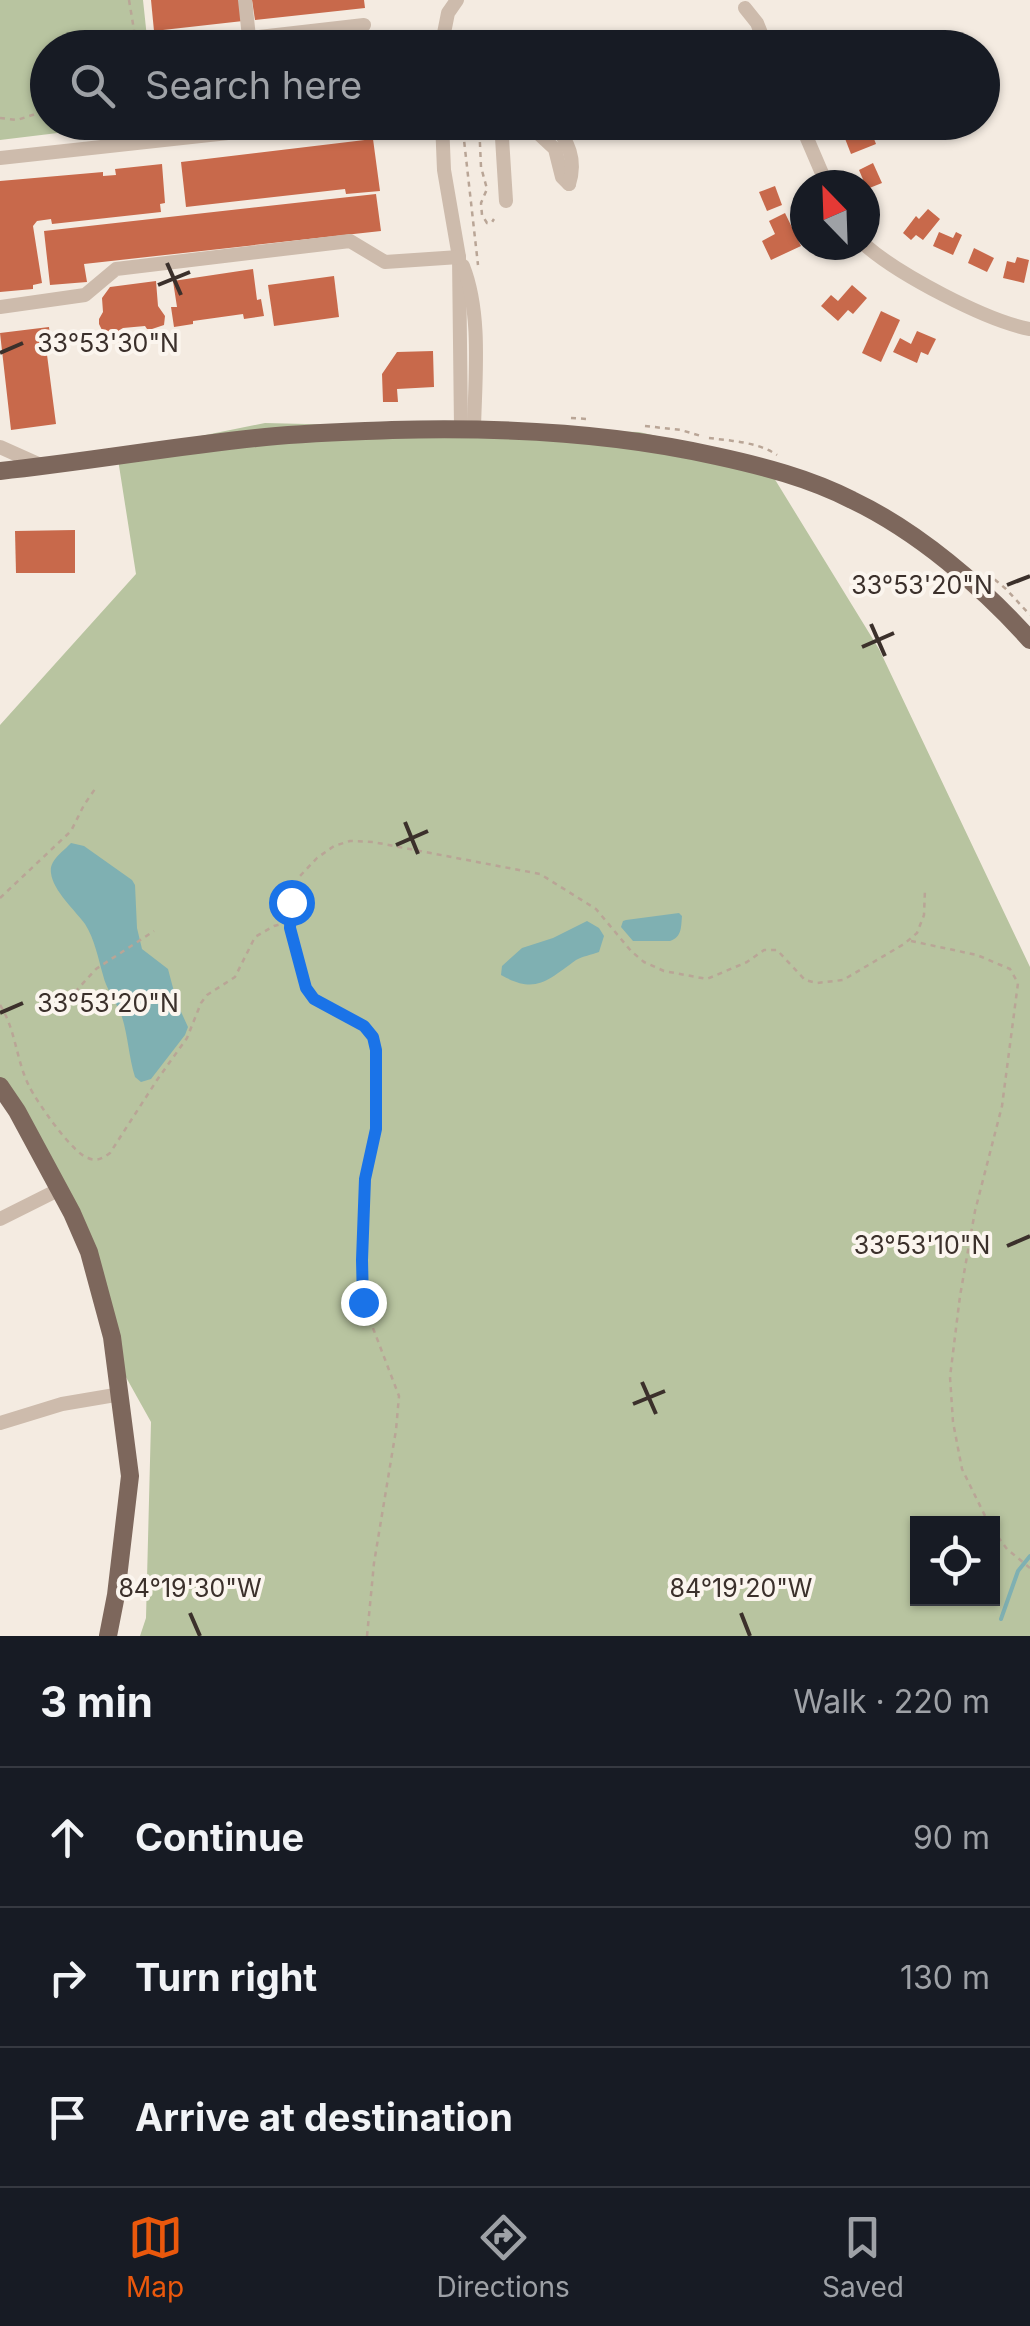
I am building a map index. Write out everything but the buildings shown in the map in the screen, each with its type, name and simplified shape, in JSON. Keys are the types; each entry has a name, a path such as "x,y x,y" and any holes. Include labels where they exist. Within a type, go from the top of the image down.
{"main road":[{"path":"0,471 332,432 468,429 664,444 768,468 854,500 918,540 996,602 1030,640"},
{"path":"0,1086 60,1189 89,1252 112,1337 130,1476 108,1636"}],"street":[{"path":"245,0 248,30"},
{"path":"444,30 448,12 457,0"},
{"path":"745,8 759,30"},
{"path":"322,30 364,26"},
{"path":"0,158 165,140"},
{"path":"443,140 459,257 471,286 476,354 468,429"},
{"path":"502,140 506,201"},
{"path":"808,140 821,170"},
{"path":"0,307 85,296 116,270 350,241 386,262 459,257"},
{"path":"880,257 956,301 1030,329"},
{"path":"0,448 44,466"},
{"path":"0,1219 60,1189"},
{"path":"0,1423 62,1404 120,1394"}],"path":[{"path":"130,0 135,30"},
{"path":"0,118 18,120 30,116"},
{"path":"464,140 479,272"},
{"path":"480,140 487,190 482,214 487,223 494,219"},
{"path":"569,418 586,418 596,423"},
{"path":"646,426 752,444 779,456"},
{"path":"983,570 1030,615"},
{"path":"0,898 71,831 95,789"},
{"path":"367,1636 399,1396 363,1302 365,1179 376,1129 376,1050 373,1037 364,1026 314,999 306,988 290,922 291,902 300,876 334,846 350,841 374,842 540,874 596,909 631,951 664,972 706,979 747,962 764,950 778,950 804,980 817,983 843,980 918,933 924,915 924,890"},
{"path":"0,1005 9,1020 29,1086 60,1132 79,1152 99,1160 110,1154 187,1038 207,995 235,977 255,937 290,922"},
{"path":"75,992 96,969 154,931"},
{"path":"908,940 976,955 1010,969 1018,983 1002,1106 975,1211 950,1377 962,1469 985,1516"},
{"path":"1000,1540 1030,1568"}],"green space":[{"path":"0,0 143,0 146,30 30,30 30,136 0,140"},
{"path":"265,423 639,432 763,460 879,649 1030,967 1030,1636 140,1636 146,1618 151,1422 122,1370 104,1279 0,1090 0,725 136,574 117,453"}],"water":[{"path":"71,843 84,846 132,880 142,949 168,969 188,1027 151,1079 141,1082 135,1077 122,1017 104,980 91,936 53,880 52,864"},
{"path":"679,913 680,931 670,941 633,941 621,927 626,920"},
{"path":"587,921 604,936 599,952 533,984 501,975 502,966 522,948"}],"waterway":[{"path":"1001,1619 1018,1571 1030,1556"}],"route":[{"path":"291,902 290,928 306,988 314,999 364,1026 373,1037 376,1050 376,1129 365,1179 363,1302"}]}
